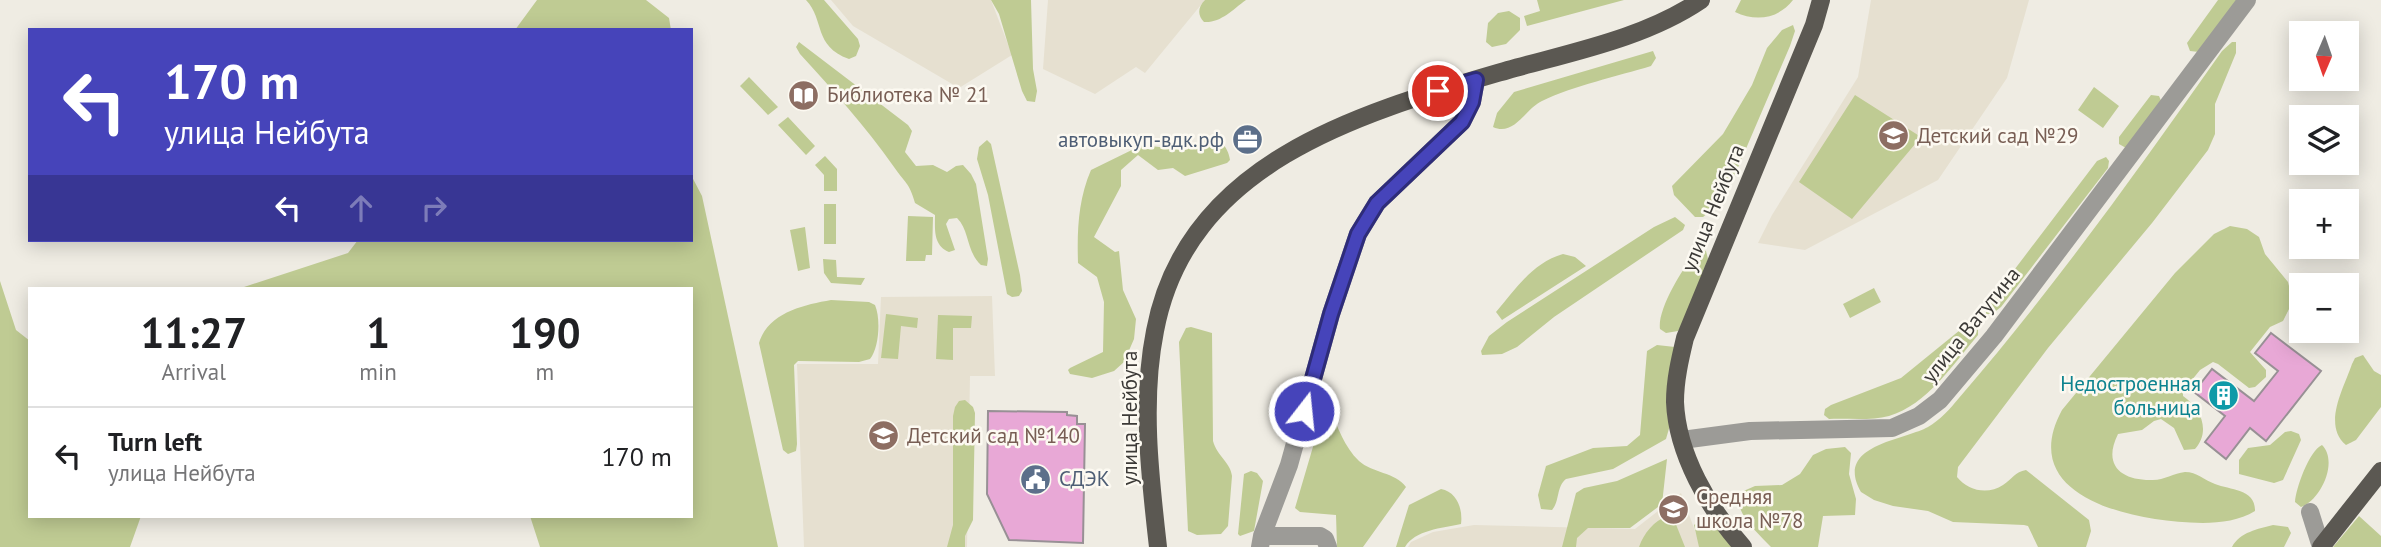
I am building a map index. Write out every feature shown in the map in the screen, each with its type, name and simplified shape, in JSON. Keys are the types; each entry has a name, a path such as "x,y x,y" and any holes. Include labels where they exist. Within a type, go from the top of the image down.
{"main road":[{"name":"улица Нейбута","path":"1158,547 1149,443 1154,332 1162,300 1187,246 1221,205 1259,170 1314,137 1391,107 1647,28 1701,0"},
{"name":"улица Нейбута","path":"1682,440 1675,401 1685,338 1814,25 1821,0"},
{"path":"1682,440 1702,489 1743,547"},
{"path":"2321,547 2381,471"}],"street":[{"name":"улица Ватутина","path":"1682,440 1750,431 1892,428 1919,416 1940,400 1994,336 2247,0"},
{"path":"1328,547 1325,539 1320,537 1261,541 1289,465 1331,314 1358,234 1377,203 1462,122 1472,102 1476,80"},
{"path":"2310,512 2321,547"}],"shaded area":[{"path":"831,0 991,0 1012,55 959,88 853,26"},
{"path":"1048,0 1205,0 1145,73 1136,67 1095,94 1043,69"},
{"name":"Детский сад №29","path":"1871,0 2029,0 2007,78 1938,180 1805,250 1758,243 1772,215 1858,77"},
{"name":"Детский сад №140","path":"992,296 995,376 970,376 967,547 804,547 797,364 878,364 881,297"},
{"name":"Средняя школа №78","path":"1681,493 1701,547 1408,547 1411,542 1433,532 1474,525 1635,529"}],"green space":[{"path":"537,0 646,0 669,18 671,28 516,28"},
{"path":"806,0 824,0 858,39 860,46 856,56 849,59 830,47"},
{"path":"991,0 1031,0 1033,69 1037,91 1035,102 1027,101 1022,91 999,14"},
{"path":"1205,0 1246,0 1221,18 1204,22 1199,11"},
{"path":"1537,0 1624,0 1527,26 1524,16 1540,11"},
{"path":"1741,0 1793,0 1774,15 1759,18 1735,12"},
{"path":"2218,0 2238,0 2199,52 2190,51 2187,43"},
{"path":"1509,11 1520,18 1520,30 1506,44 1492,47 1486,42 1488,23 1498,13"},
{"path":"1793,25 1795,31 1790,46 1724,200 1703,217 1695,217 1674,195 1672,186 1723,134 1752,85 1767,48 1782,30"},
{"path":"799,42 908,125 912,131 905,152 916,166 933,165 947,172 963,165 971,174 976,184 987,266 981,265 976,259 957,218 949,219 946,224 955,250 949,252 940,245 936,236 935,215 915,203 906,183 872,137 800,54 796,47"},
{"path":"2232,42 2236,42 2236,53 2215,104 2215,134 2208,150 2152,223 2048,348 1958,467 1957,477 1962,482 1985,491 1997,488 2026,470 2089,520 2091,531 2086,547 2038,547 2028,526 1953,522 1928,511 1874,500 1861,492 1855,476 1856,464 1863,454 1888,441 1928,427 1952,406 2062,271 2222,51"},
{"path":"1653,51 1656,58 1651,66 1554,96 1536,105 1514,125 1500,129 1493,127 1497,113 1514,92"},
{"path":"749,77 778,107 768,115 740,86"},
{"path":"2094,87 2119,106 2103,128 2078,110"},
{"path":"1855,95 1921,137 1852,219 1799,182"},
{"path":"2151,95 2159,96 2162,103 2126,148 2119,144 2119,137"},
{"path":"788,117 815,146 806,155 778,125"},
{"path":"1211,137 1221,142 1226,149 1230,160 1227,163 1185,176 1173,168 1158,170 1138,155 1121,170 1121,186 1094,237 1115,252 1119,251 1123,290 1136,319 1134,339 1124,362 1114,371 1092,378 1070,374 1070,368 1103,352 1104,302 1097,277 1078,263 1079,216 1091,170 1142,145 1185,150"},
{"path":"987,140 991,144 1020,275 1022,291 1019,296 1012,297 1007,294 988,195 977,159 979,147"},
{"path":"825,156 837,169 837,191 824,191 824,175 815,165"},
{"path":"2106,157 2109,161 2108,168 2001,307 1992,314 1986,314 1986,307 2097,161"},
{"path":"693,179 702,196 778,547 540,547 531,518 693,518 693,287 244,287 348,253 356,242 693,242"},
{"path":"824,204 836,204 836,244 824,244"},
{"path":"908,216 933,217 932,255 926,255 925,261 906,261"},
{"path":"1675,217 1685,225 1683,230 1554,317 1517,347 1502,354 1482,355 1481,351 1489,336 1507,322 1654,227"},
{"path":"2230,226 2247,229 2259,237 2265,254 2288,282 2289,309 2283,321 2270,327 2250,352 2266,370 2266,377 2255,387 2249,388 2213,362 2200,370 2183,391 2183,396 2195,407 2202,420 2202,435 2195,449 2184,450 2174,428 2161,419 2142,430 2118,434 2112,455 2118,469 2132,478 2153,480 2185,472 2193,473 2215,484 2247,494 2255,511 2219,522 2180,522 2133,515 2090,500 2072,488 2059,474 2052,456 2052,435 2062,410 2175,273 2214,234"},
{"path":"805,227 810,268 798,271 790,230"},
{"path":"1697,251 1706,251 1708,259 1683,323 1678,331 1666,333 1660,329 1660,321 1667,299"},
{"path":"1563,254 1575,257 1586,266 1502,320 1496,312 1518,286 1533,270"},
{"path":"823,259 836,260 837,277 865,278 861,285 831,283 824,273"},
{"path":"0,281 16,330 28,339 28,518 140,518 130,547 0,547"},
{"path":"1874,288 1881,302 1850,318 1843,304"},
{"path":"831,300 869,302 875,305 877,341 870,359 859,362 798,361 794,365 797,444 796,451 788,454 783,450 759,343 770,324 788,312"},
{"path":"886,314 918,318 917,328 901,326 898,359 881,358"},
{"path":"938,315 972,316 971,328 953,328 953,360 936,359"},
{"path":"1973,325 1978,329 1978,335 1939,382 1903,411 1882,418 1867,419 1829,419 1824,415 1825,409 1831,405 1901,378 1965,326"},
{"path":"1186,328 1212,333 1213,441 1232,476 1228,526 1221,534 1197,535 1188,531 1179,342"},
{"path":"1657,345 1675,347 1670,425 1666,439 1613,469 1566,479 1552,510 1541,509 1538,495 1546,466 1593,448 1627,446 1640,435 1647,351"},
{"path":"2363,355 2374,371 2381,375 2381,407 2356,440 2346,445 2339,437 2336,427 2337,406 2355,358"},
{"path":"965,400 975,413 973,520 965,536 965,547 947,547 953,525 953,416 959,401"},
{"path":"1325,406 1349,449 1359,461 1396,478 1406,487 1363,547 1337,547 1336,515 1300,512 1295,508"},
{"path":"2285,432 2299,434 2301,440 2283,480 2274,483 2239,474 2239,460 2248,448 2270,445"},
{"path":"2322,445 2329,461 2325,480 2315,497 2301,507 2295,502 2301,479 2312,454"},
{"path":"1845,447 1851,453 1849,474 1856,499 1855,515 1823,516 1818,547 1771,547 1743,515 1738,500 1739,493 1755,486 1782,485 1800,474 1813,455 1826,449"},
{"path":"1667,459 1662,504 1630,528 1588,528 1577,538 1576,547 1562,547 1576,493 1584,488 1617,481"},
{"path":"1251,471 1257,473 1263,481 1254,531 1240,536 1238,534 1244,474"},
{"path":"1441,489 1455,497 1458,502 1461,524 1430,531 1415,537 1405,547 1396,547 1409,505"},
{"path":"1667,516 1675,522 1685,547 1639,547 1650,528"},
{"path":"2359,516 2381,536 2381,547 2333,547"},
{"path":"1699,521 1715,526 1732,547 1699,547 1694,525"},
{"path":"2273,525 2288,527 2291,533 2284,547 2232,547 2245,535"}],"building":[{"name":"Недостроенная больница","path":"2271,333 2321,371 2266,441 2250,428 2226,459 2205,442 2225,416 2194,392 2212,369 2254,401 2278,371 2255,353"},
{"path":"988,411 1067,412 1067,415 1077,416 1077,424 1085,424 1083,543 1009,540 987,494"}],"place":[{"name":"Библиотека № 21","path":"804,95"},
{"name":"Детский сад №29","path":"1894,136"},
{"name":"автовыкуп-вдк.рф","path":"1247,140"},
{"name":"Недостроенная больница","path":"2224,396"},
{"name":"Детский сад №140","path":"884,436"},
{"name":"СДЭК","path":"1036,479"},
{"name":"Средняя школа №78","path":"1673,509"}],"route":[{"path":"1304,411 1331,314 1358,234 1377,203 1462,122 1470,110 1476,80 1438,91"}]}
